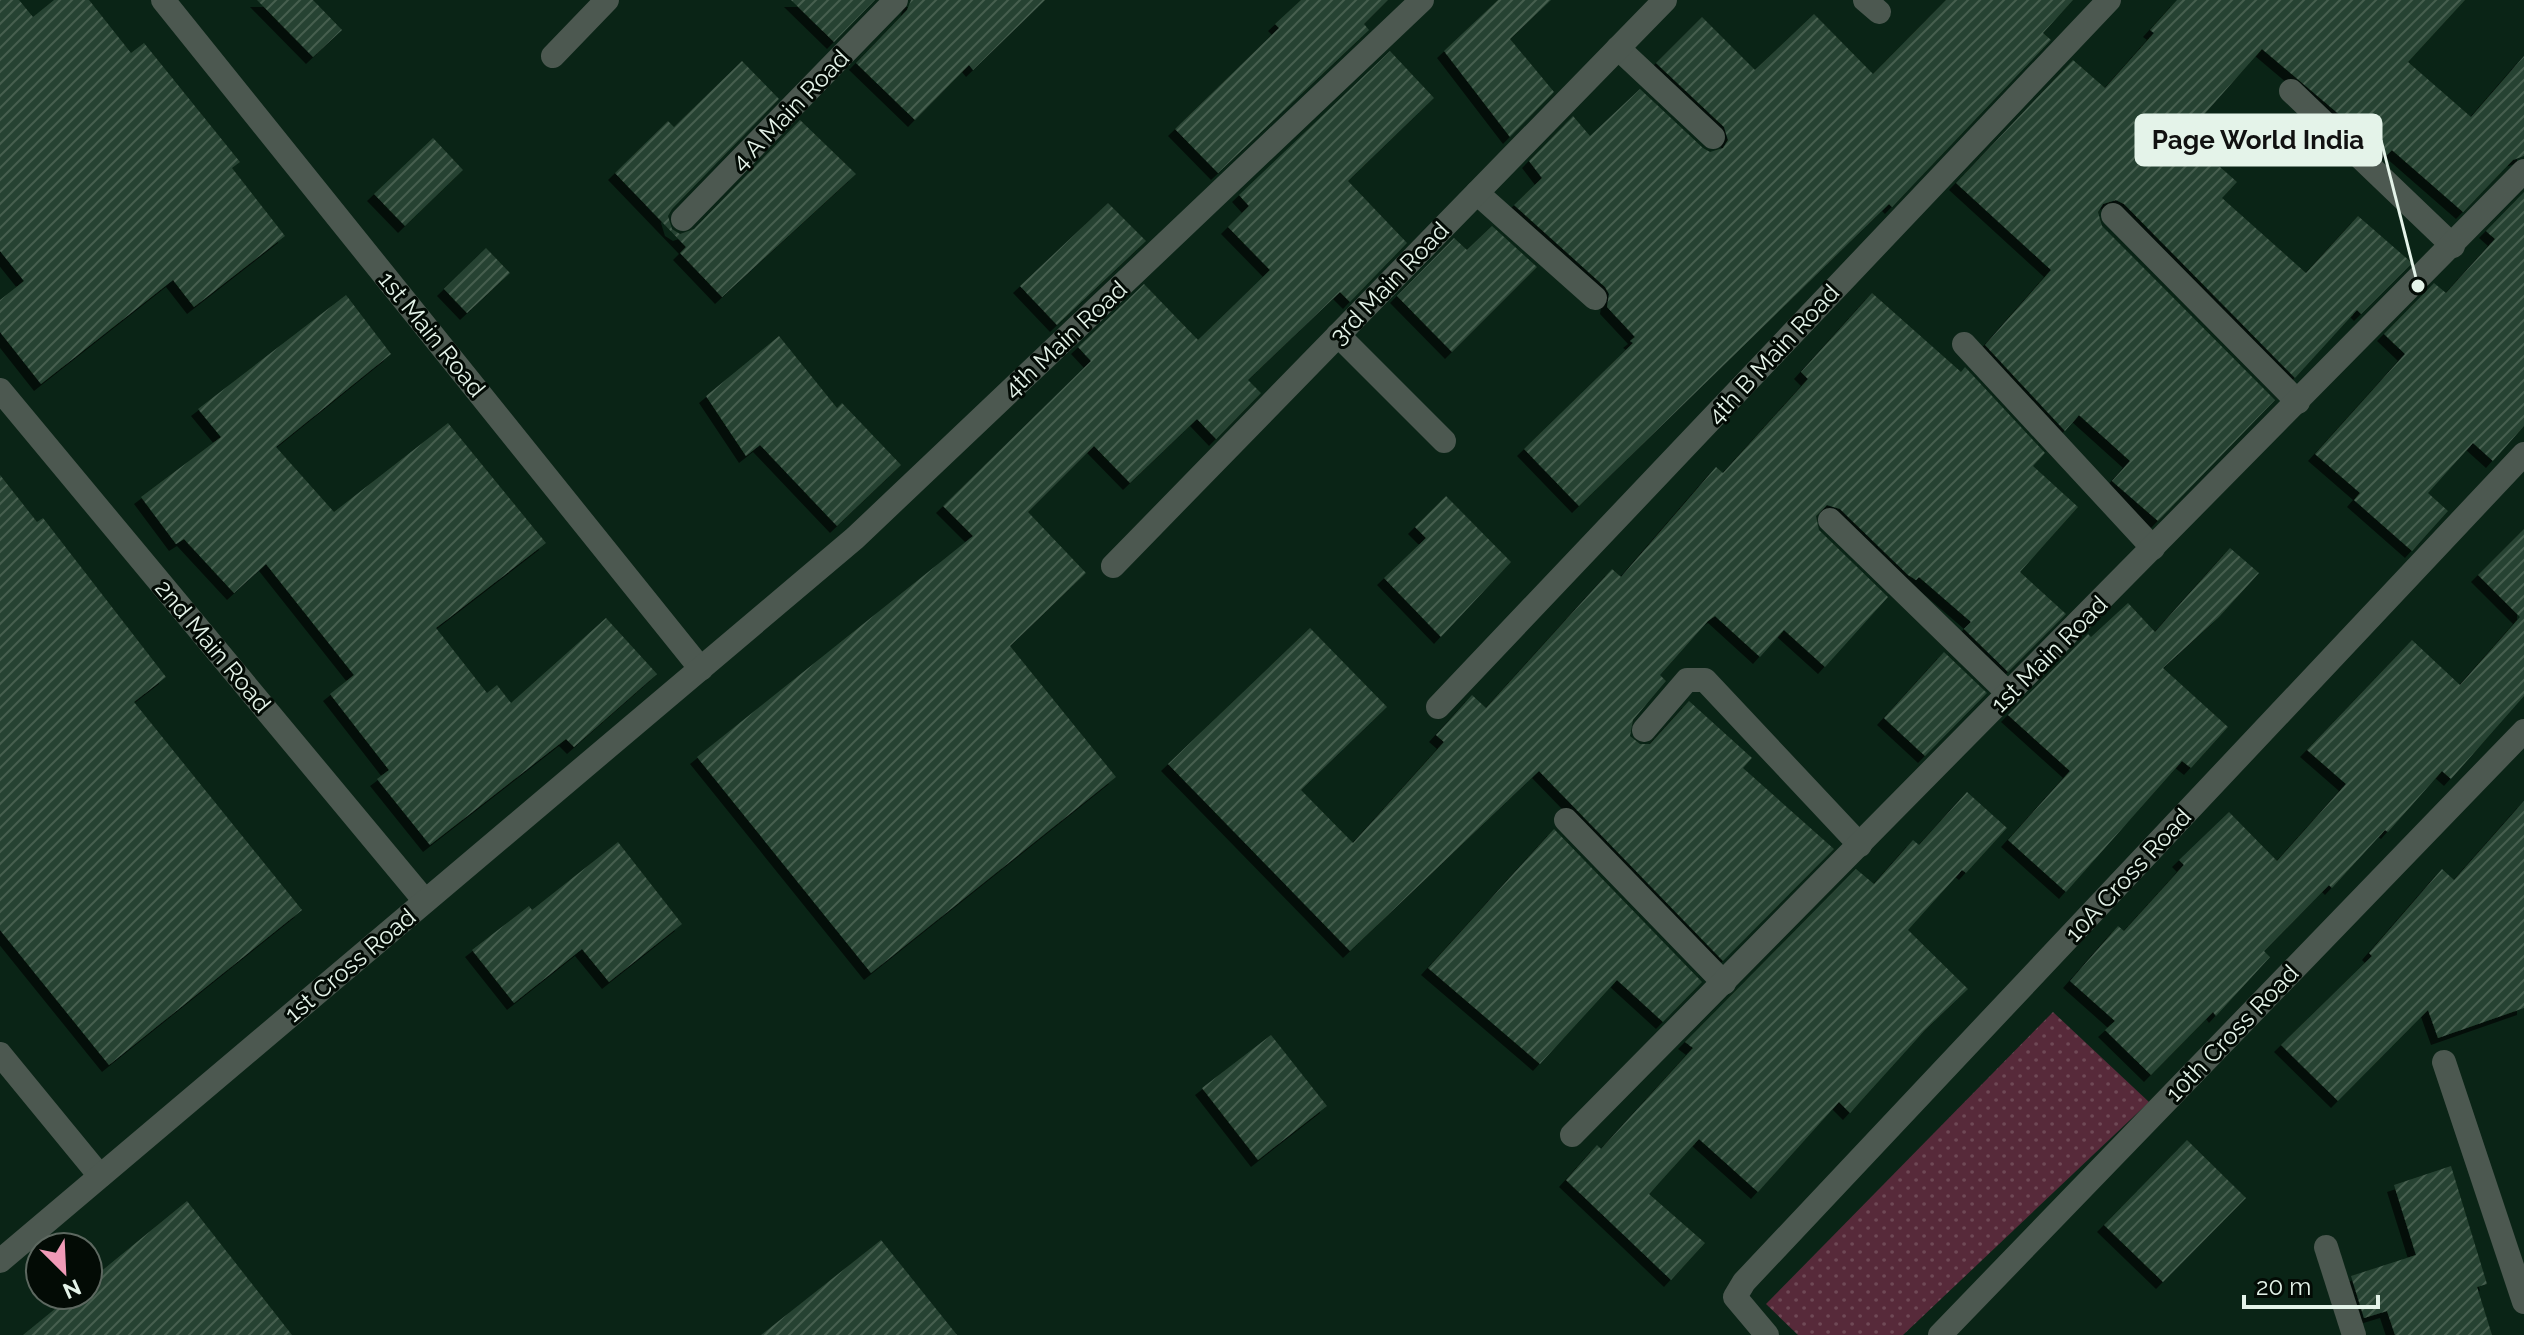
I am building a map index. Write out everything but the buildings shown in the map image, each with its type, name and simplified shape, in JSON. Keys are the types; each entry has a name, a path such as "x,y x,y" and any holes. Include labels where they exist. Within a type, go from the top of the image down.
{"street":[{"name":"1st Main Road","path":"163,0 701,669"},
{"path":"553,56 607,0"},
{"name":"4 A Main Road","path":"683,219 896,0"},
{"name":"4th Main Road","path":"701,669 855,538 1422,0"},
{"name":"3rd Main Road","path":"1113,566 1665,0"},
{"name":"4th B Main Road","path":"1438,707 2109,0"},
{"path":"1618,48 1713,137"},
{"path":"2291,91 2453,246"},
{"name":"1st Main Road","path":"1572,1135 2524,171"},
{"path":"1477,193 1595,298"},
{"path":"2113,215 2298,402"},
{"path":"1338,335 1444,441"},
{"path":"1964,344 2153,548"},
{"name":"2nd Main Road","path":"0,390 425,901"},
{"name":"10A Cross Road","path":"1767,1335 1735,1297 1755,1270 2524,454"},
{"path":"1830,520 2009,694"},
{"name":"1st Cross Road","path":"0,1261 701,669"},
{"path":"1644,730 1687,680 1705,680 1860,845"},
{"name":"10th Cross Road","path":"1940,1335 2524,731"},
{"path":"1566,820 1724,983"},
{"path":"0,1054 100,1176"},
{"path":"2444,1062 2524,1302"},
{"path":"2326,1247 2354,1335"}],"shaded area":[{"path":"2053,1012 2149,1102 1903,1335 1798,1335 1766,1304"}],"place":[{"name":"Page World India","path":"2418,286"}]}
